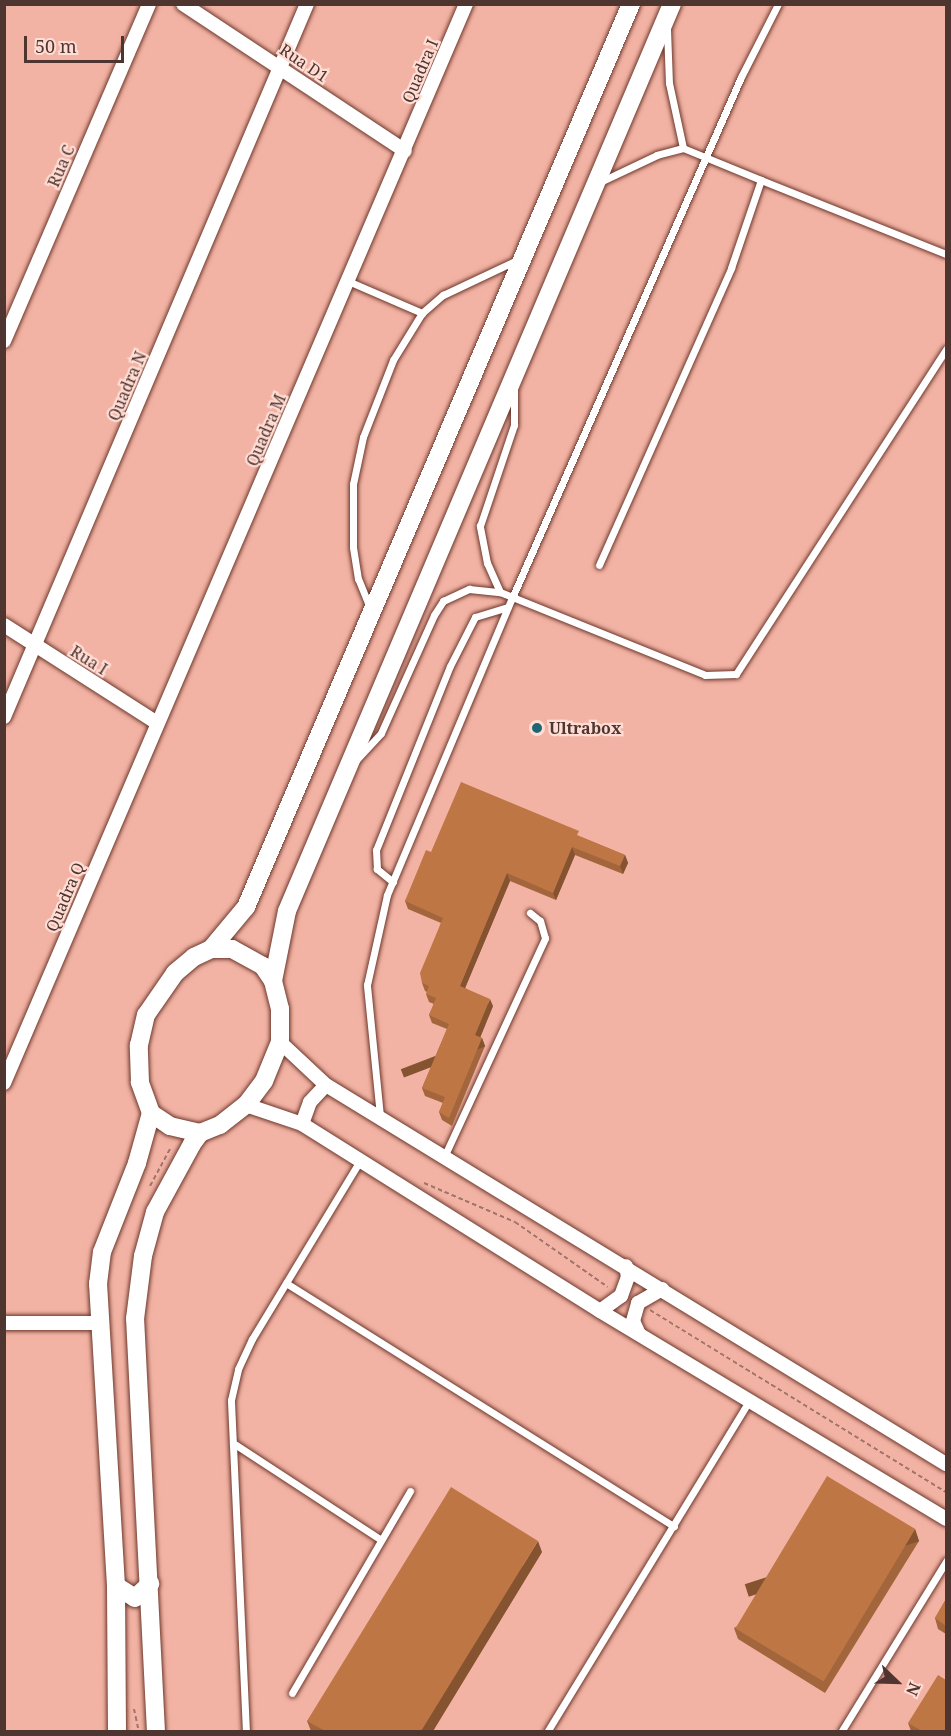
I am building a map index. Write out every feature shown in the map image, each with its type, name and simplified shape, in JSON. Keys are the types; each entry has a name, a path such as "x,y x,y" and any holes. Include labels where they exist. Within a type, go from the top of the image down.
{"main road":[{"path":"117,1731 116,1586 98,1284 102,1252 137,1163 151,1113 140,1082 139,1045 146,1015 175,973 211,949 246,907 631,4"},
{"path":"273,981 280,930 669,11"},
{"path":"151,1113 170,1126 200,1133 220,1125 246,1105 264,1081 280,1042 280,1009 273,981 263,966 249,956 232,949 211,949"},
{"path":"156,1731 135,1319 143,1256 155,1212 200,1133"},
{"path":"116,1586 135,1598 150,1584"}],"street":[{"name":"Rua C","path":"4,341 149,4"},
{"name":"Rua D1","path":"183,4 405,151"},
{"name":"Quadra N","path":"4,717 307,4"},
{"name":"Quadra I","path":"405,151 466,4"},
{"name":"Quadra M","path":"156,723 405,151"},
{"name":"Rua I","path":"4,625 156,723"},
{"name":"Quadra Q","path":"4,1083 156,723"},
{"path":"280,1042 326,1085 626,1266 946,1464"},
{"path":"302,1124 310,1102 326,1085"},
{"path":"246,1105 302,1124 600,1311 946,1519"},
{"path":"600,1311 621,1296 628,1277 626,1266"},
{"path":"639,1334 633,1321 638,1303 662,1289"},
{"path":"4,1323 99,1323"}],"lane":[{"path":"380,1119 367,985 372,950 393,882 508,607 707,156 778,4"},
{"path":"669,11 669,83 683,148"},
{"path":"595,186 635,164 683,148 946,254"},
{"path":"599,565 731,268 761,180"},
{"path":"371,611 358,579 353,547 353,484 375,404 405,336 422,313 443,296 521,258"},
{"path":"348,281 422,313"},
{"path":"348,766 367,752 381,733 443,601 469,589 500,592 705,675 736,674 946,349"},
{"path":"500,592 487,563 480,526 514,425 517,409 512,378"},
{"path":"393,882 377,869 376,850 450,666 476,617 508,607"},
{"path":"444,1157 544,938 540,921 530,913"},
{"path":"246,1731 231,1400 238,1369 286,1283 361,1159"},
{"path":"286,1283 674,1526"},
{"path":"547,1731 750,1400"},
{"path":"233,1443 381,1540"},
{"path":"292,1693 410,1491"},
{"path":"841,1731 946,1561"}],"path":[{"path":"422,1182 515,1222 621,1296"},
{"path":"638,1303 946,1492"}],"building":[{"path":"461,782 579,831 577,835 625,855 620,866 572,847 553,893 507,873 460,986 490,999 475,1035 482,1038 449,1118 439,1112 445,1097 422,1088 449,1024 429,1015 436,998 426,994 429,986 422,983 420,973 443,918 405,901 426,850 431,852"},
{"path":"827,1476 915,1529 824,1682 735,1629"},
{"path":"451,1487 538,1541 421,1731 325,1731 307,1721"},
{"path":"946,1599 946,1626 935,1618"},
{"path":"938,1675 946,1680 946,1731 922,1731 908,1723"}],"place":[{"name":"Ultrabox","path":"537,728"}]}
